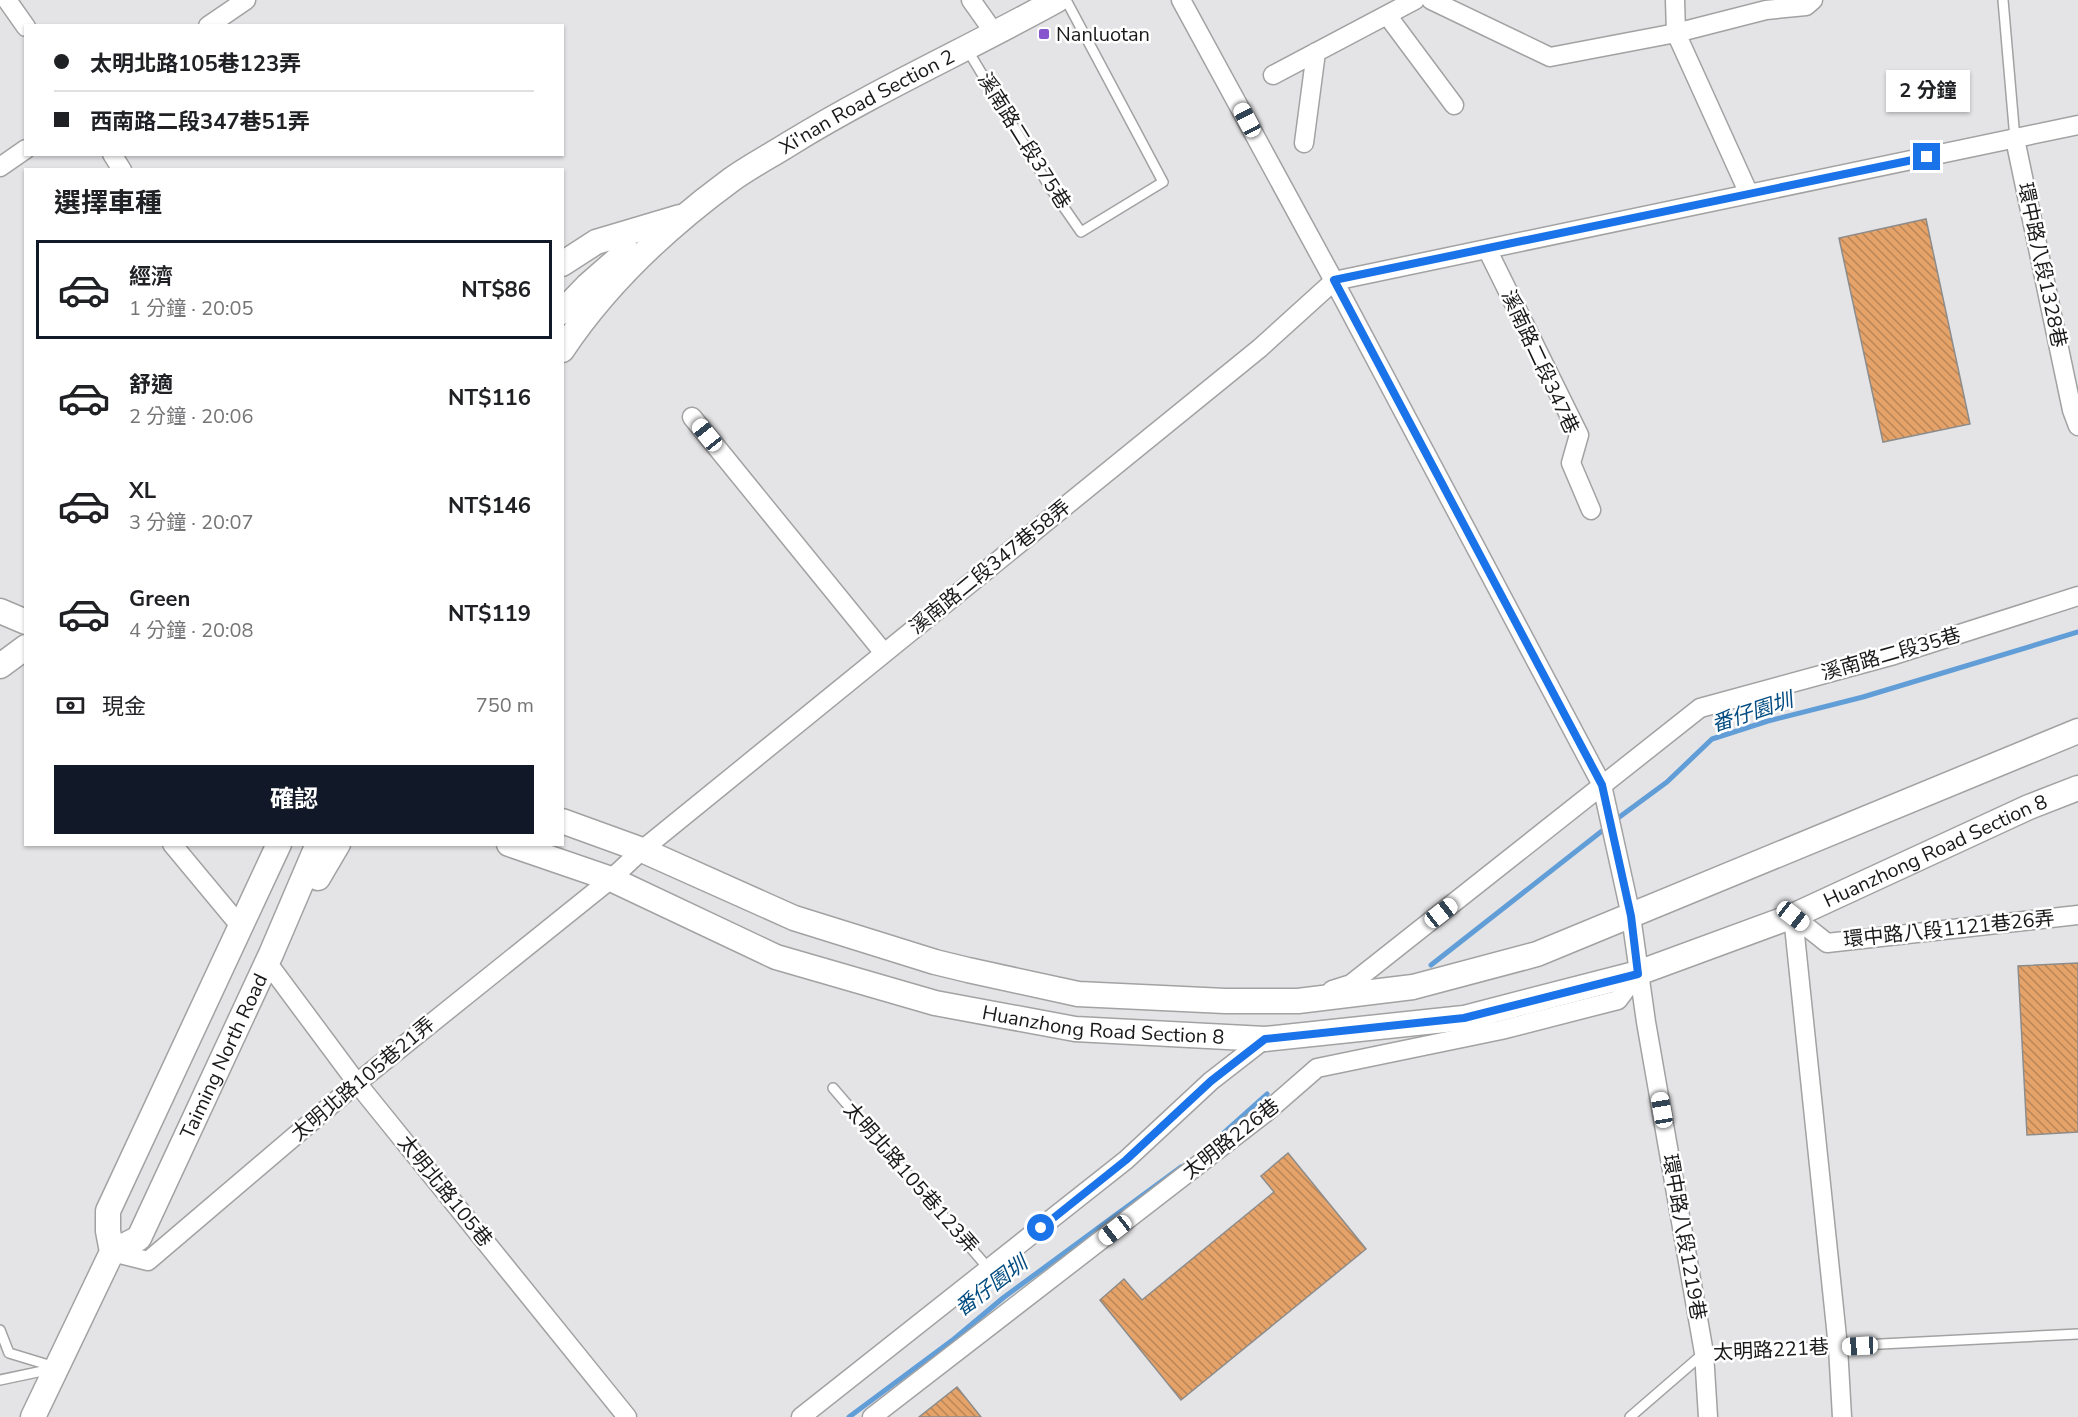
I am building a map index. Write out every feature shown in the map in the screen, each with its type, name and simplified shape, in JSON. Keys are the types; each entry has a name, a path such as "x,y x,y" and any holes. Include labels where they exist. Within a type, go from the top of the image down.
{"street":[{"path":"7,0 24,24"},
{"path":"211,24 246,0"},
{"path":"971,0 995,34"},
{"name":"Xi'nan Road Section 2","path":"685,216 733,178 802,136 879,92 967,49 1057,0"},
{"path":"1181,0 1334,280 1602,785"},
{"path":"1273,75 1415,0"},
{"path":"1431,0 1550,57 1676,33 1760,5 1806,6 1813,0"},
{"path":"1675,0 1676,33 1749,194"},
{"path":"1387,15 1454,105"},
{"path":"1304,143 1316,52"},
{"path":"1334,280 2078,125"},
{"name":"環中路八段1328巷","path":"2015,139 2078,426"},
{"path":"0,166 24,150"},
{"path":"564,263 596,242 685,216"},
{"path":"564,310 624,253 685,216"},
{"path":"564,344 622,274 685,216"},
{"name":"溪南路二段347巷","path":"1487,249 1579,435 1571,463 1591,510"},
{"name":"溪南路二段347巷58弄","path":"642,850 1260,348 1334,280"},
{"path":"692,417 884,653"},
{"name":"溪南路二段35巷","path":"1298,1001 1351,984 1700,708 1894,655 2078,597"},
{"path":"0,611 24,621"},
{"name":"Huanzhong Road Section 8","path":"564,822 642,850 794,918 935,962 1078,994 1226,1001 1298,1001 1424,984 1537,954 2078,731"},
{"name":"環中路八段1219巷","path":"1602,785 1631,916 1638,974 1704,1353 1708,1417"},
{"name":"Huanzhong Road Section 8","path":"515,846 610,879 776,957 935,1003 1075,1029 1265,1039 1464,1018 1638,974 1793,916 2029,807 2078,788"},
{"path":"2029,807 2078,801"},
{"path":"174,846 241,927"},
{"name":"Taiming North Road","path":"278,846 108,1211 108,1231 112,1252 139,1238 269,958 317,846"},
{"path":"269,958 337,846"},
{"name":"太明北路105巷21弄","path":"112,1252 148,1260 357,1083 610,879 642,850"},
{"name":"環中路八段1121巷26弄","path":"1793,916 1827,943 2078,915"},
{"path":"1793,916 1838,1347 1842,1417"},
{"name":"太明北路105巷","path":"269,958 357,1083 627,1417"},
{"name":"太明路226巷","path":"872,1417 1264,1114 1317,1068 1501,1030 1618,1000 1638,974"},
{"name":"太明北路105巷123弄","path":"801,1417 1126,1160 1211,1081 1265,1039"},
{"path":"33,1417 112,1252"}],"lane":[{"name":"溪南路二段375巷","path":"967,49 1049,186 1081,232 1163,182 1066,0"},
{"path":"2003,0 2015,139"},
{"name":"太明北路105巷123弄","path":"832,1088 989,1269"},
{"path":"0,1330 9,1353 57,1368"},
{"name":"太明路221巷","path":"1630,1417 1704,1353 2078,1334"},
{"path":"0,1380 57,1368"}],"building":[{"path":"1926,219 1970,424 1883,442 1839,238"},
{"path":"2078,963 2078,1132 2027,1135 2018,966"},
{"path":"1288,1153 1366,1249 1181,1400 1100,1300 1124,1279 1142,1300 1274,1192 1261,1176"},
{"path":"957,1387 981,1417 919,1417"}],"waterway":[{"name":"番仔園圳","path":"1614,821 1667,782 1712,739 1768,721 1863,697 2078,632"},
{"name":"番仔園圳","path":"1431,965 1607,827"},
{"name":"番仔園圳","path":"1210,1145 1267,1094"},
{"name":"番仔園圳","path":"849,1417 954,1339 1003,1298 1181,1167"}],"place":[{"name":"Nanluotan","path":"1044,34"}],"route":[{"path":"1041,1228 1126,1160 1211,1081 1265,1039 1464,1018 1638,974 1631,916 1602,785 1334,280 1927,157"}]}
